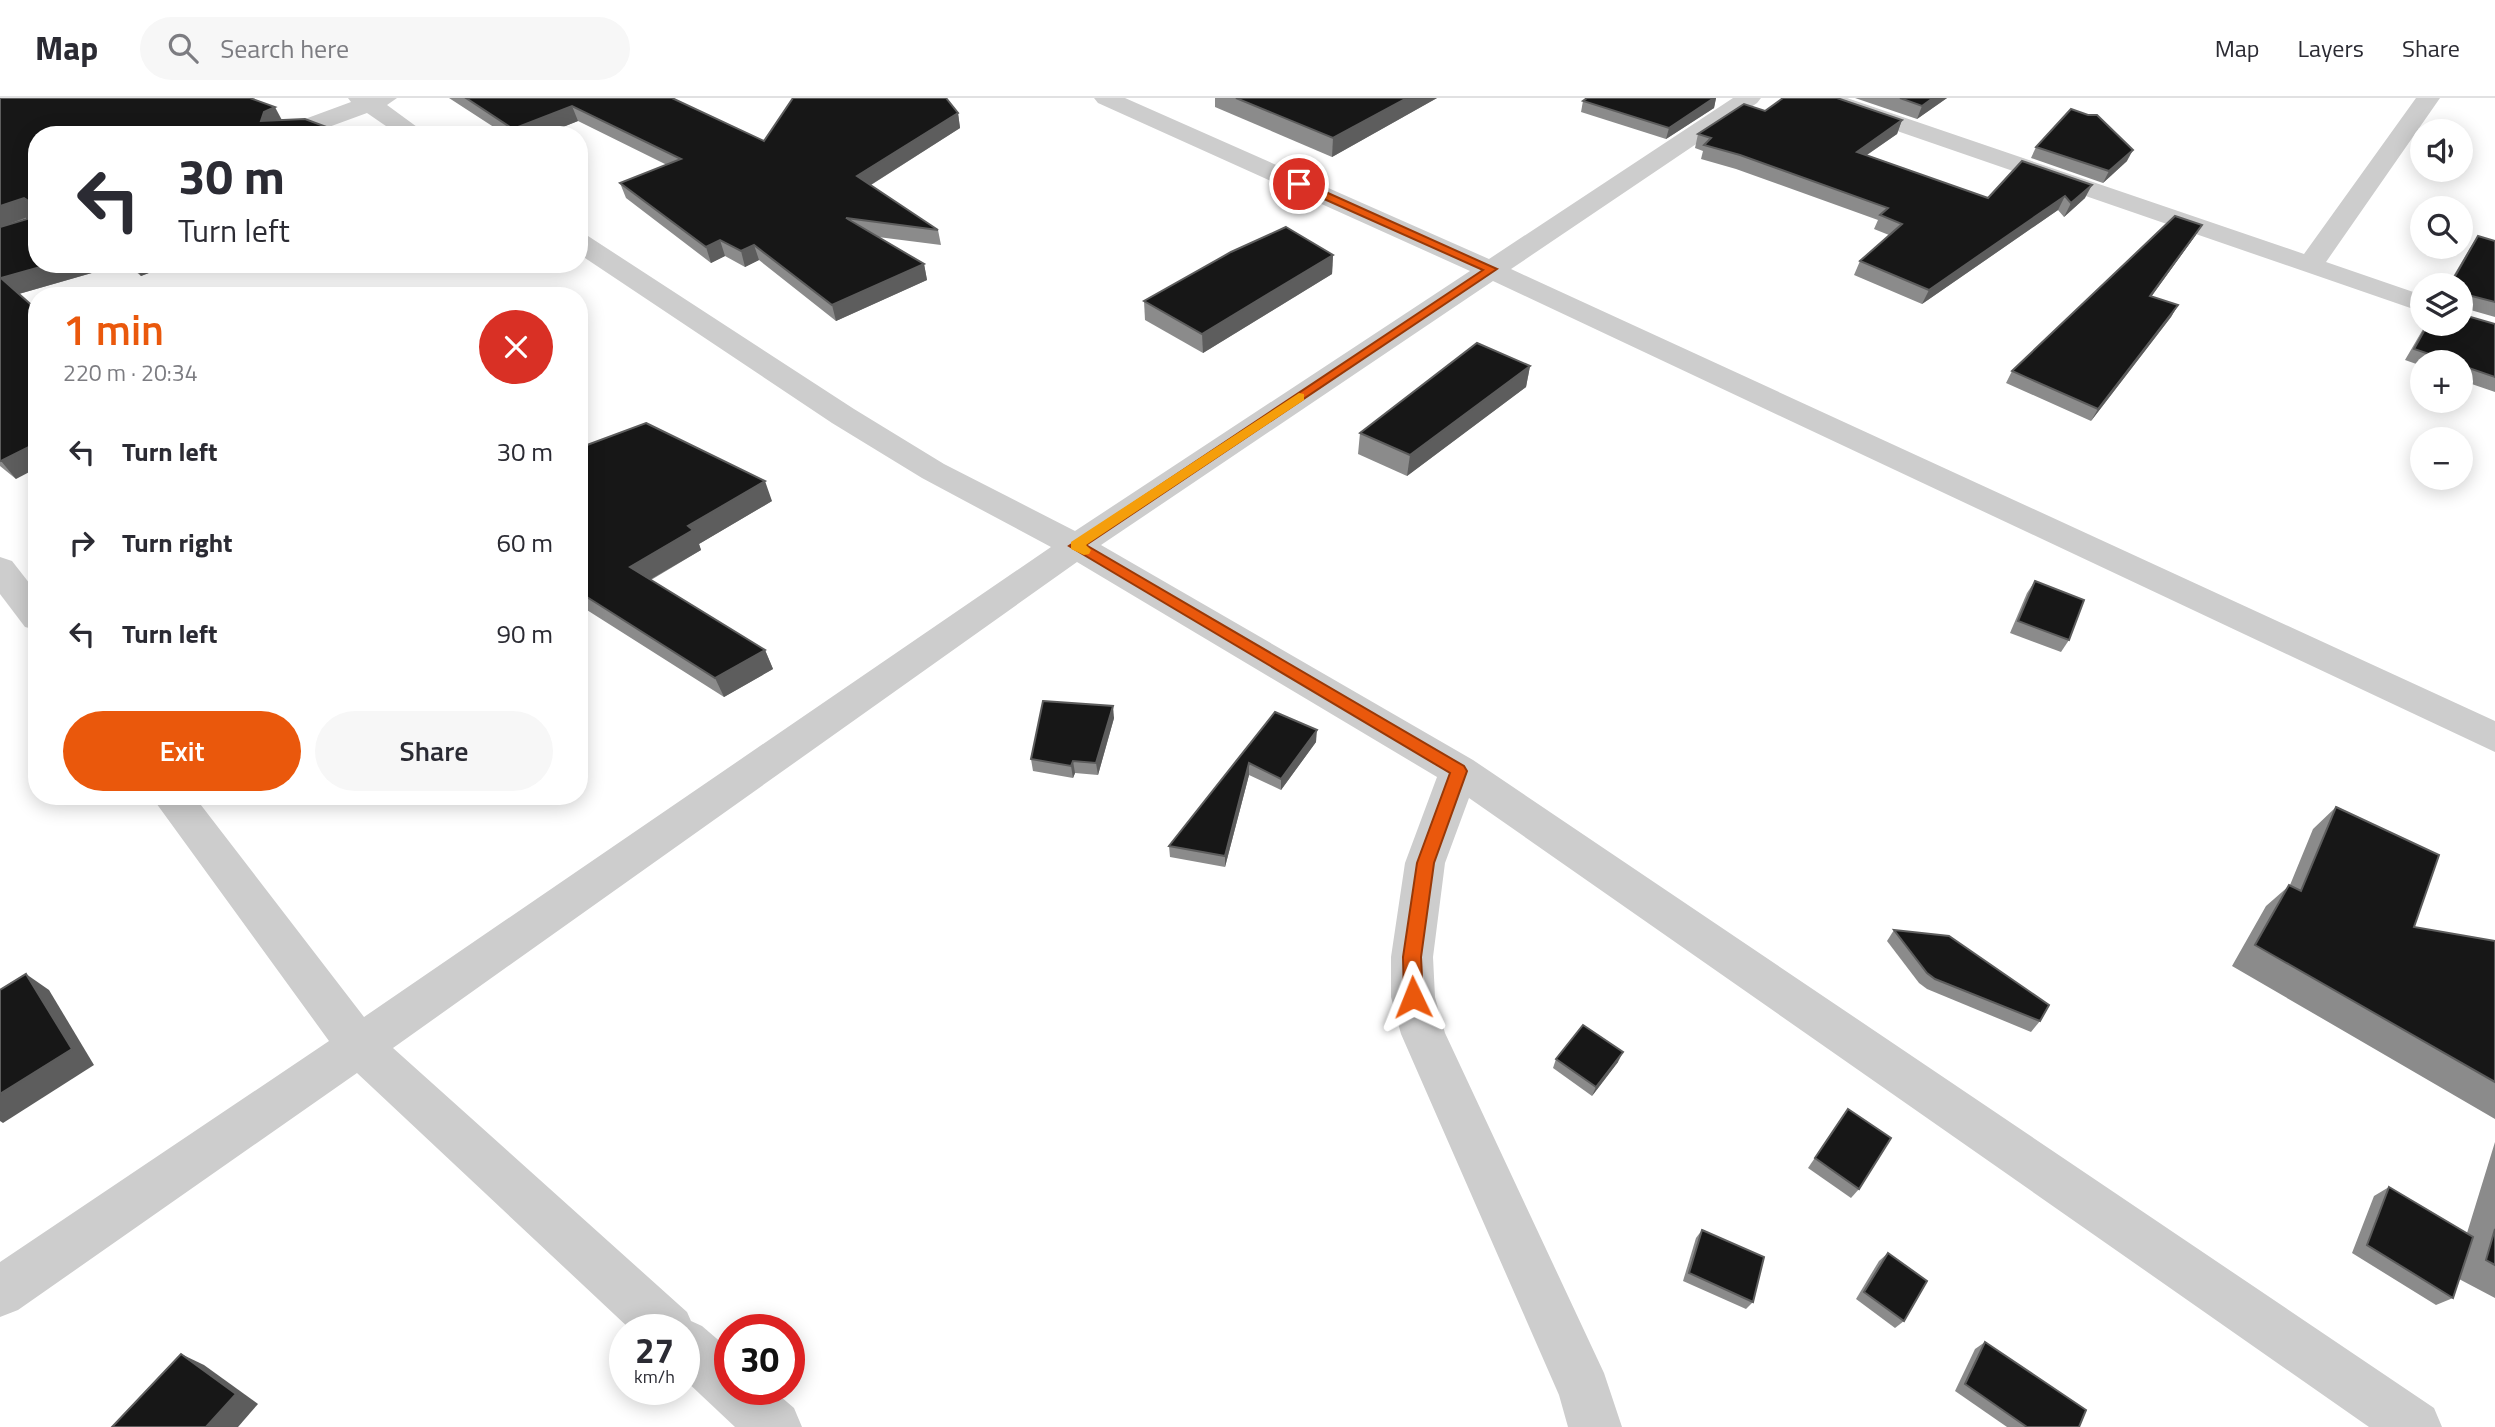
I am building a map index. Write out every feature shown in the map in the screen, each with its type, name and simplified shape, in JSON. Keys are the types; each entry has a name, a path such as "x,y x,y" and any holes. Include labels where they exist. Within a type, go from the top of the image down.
{"street":[{"path":"1106,98 1492,269 1965,487 2495,737"},
{"path":"0,1292 359,1046 1076,546 1749,98"},
{"path":"1824,98 2410,300"},
{"path":"2309,266 2428,98"},
{"path":"306,126 371,100 404,126"},
{"path":"588,248 922,464 1076,546 1459,771 2415,1427"},
{"path":"0,569 28,606"},
{"path":"1459,771 1425,863 1412,957 1413,997 1423,1034 1585,1392 1595,1427"},
{"path":"178,805 359,1046 652,1314"},
{"path":"700,1358 714,1371"},
{"path":"751,1405 775,1427"}],"building":[{"path":"0,98 250,98 275,107 264,112 261,121 305,119 324,126 28,126 28,270 1,278 28,302 28,448 1,461 0,227 27,219 27,200 24,198 0,206"},
{"path":"466,98 672,98 764,141 793,98 946,98 958,113 857,176 938,230 846,218 924,264 832,305 754,245 741,251 720,240 706,247 620,183 681,159 572,106 521,126 508,126"},
{"path":"1236,98 1407,98 1333,138"},
{"path":"1587,98 1714,98 1669,128 1583,101"},
{"path":"1783,98 1837,98 1902,120 1857,152 1988,198 2022,161 2092,185 2071,203 2065,196 1929,290 1860,261 1902,224 1880,215 1888,208 1740,155 1704,145 1711,138 1698,134 1744,104 1765,111"},
{"path":"1900,98 1933,98 1922,106"},
{"path":"2071,109 2097,115 2133,150 2109,171 2036,147"},
{"path":"2175,216 2202,225 2150,296 2178,305 2098,409 2012,371"},
{"path":"1286,227 1333,255 1202,334 1144,301 1231,252"},
{"path":"2478,236 2495,241 2495,302 2473,296 2473,273 2457,273 2465,259 2473,259 2473,245"},
{"path":"2473,318 2495,324 2495,377 2473,369 2473,350 2414,349 2421,336 2473,336"},
{"path":"1477,343 1530,366 1410,455 1360,433"},
{"path":"646,423 765,481 688,526 693,530 630,567 765,650 715,678 588,598 588,445"},
{"path":"2035,581 2084,600 2069,640 2018,621"},
{"path":"1043,701 1113,706 1096,763 1073,761 1071,766 1031,759"},
{"path":"1275,712 1317,730 1281,779 1249,763 1225,856 1169,846"},
{"path":"2336,807 2439,855 2414,927 2495,941 2495,1082 2255,945 2289,885 2301,891"},
{"path":"1894,930 1949,936 2049,1005 2040,1021 1935,979 1927,973"},
{"path":"26,974 72,1049 0,1094 0,990"},
{"path":"1583,1025 1623,1052 1596,1087 1556,1059"},
{"path":"1848,1109 1891,1138 1859,1189 1815,1158"},
{"path":"2389,1187 2473,1237 2453,1298 2367,1245"},
{"path":"2495,1229 2495,1265 2486,1260"},
{"path":"1702,1230 1764,1257 1753,1302 1689,1273"},
{"path":"1888,1253 1927,1281 1904,1321 1864,1292"},
{"path":"1985,1342 2086,1410 2079,1427 2027,1427 1965,1384"},
{"path":"181,1354 236,1394 206,1427 112,1427"}],"slow traffic":[{"path":"1084,550 1076,546 1299,397"}],"route":[{"path":"1299,184 1492,269 1076,546 1459,771 1425,863 1412,957 1413,997"}]}
